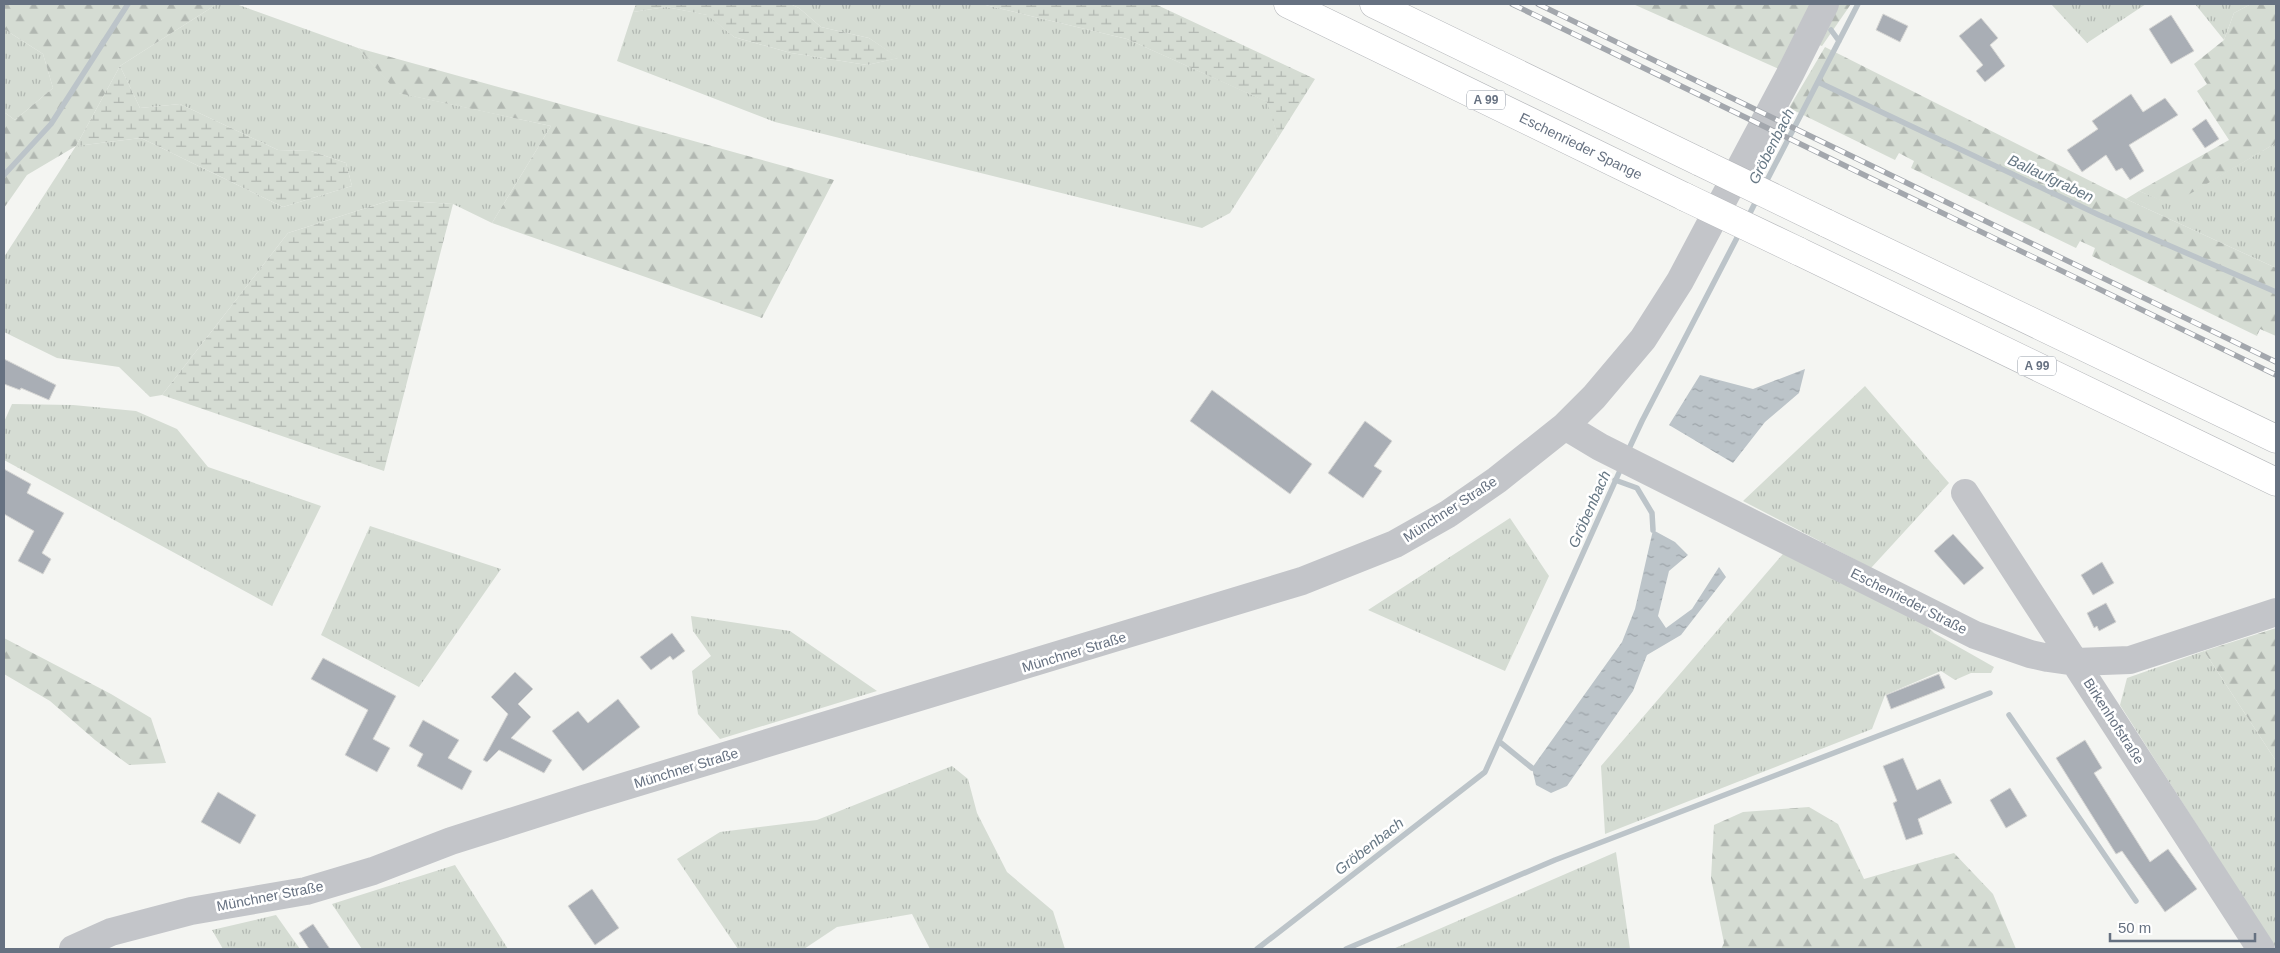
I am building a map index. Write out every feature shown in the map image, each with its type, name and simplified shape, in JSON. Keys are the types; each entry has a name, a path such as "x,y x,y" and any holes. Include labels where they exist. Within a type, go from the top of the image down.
{"highway":[{"name":"Eschenrieder Spange","path":"1288,4 2276,482"},
{"path":"1374,4 2276,439"}],"street":[{"name":"Münchner Straße","path":"73,949 111,932 244,900 306,891 373,871 451,841 583,799 1302,581 1395,544 1440,519 1497,480 1565,426 1594,397 1643,339 1680,281 1825,4"},
{"name":"Eschenrieder Straße","path":"1565,426 1600,447 1975,635 2030,654 2076,662 2130,660 2276,612"},
{"name":"Birkenhofstraße","path":"1965,493 2261,949"}],"green space":[{"path":"4,4 217,4 120,66 76,146 27,175 4,208 4,112 15,120 53,88 43,54 4,29"},
{"path":"217,4 236,4 358,48 399,93 551,126 492,223 453,204 391,200 288,233 162,395 150,397 119,367 57,358 4,332 4,257 76,146 141,138 283,207 352,186 346,163 311,151 278,150 180,104 140,108 120,66"},
{"path":"636,4 790,4 799,8 821,27 869,38 899,58 867,65 791,53 734,37 707,15 666,7 633,12"},
{"path":"790,4 981,4 1127,39 1268,102 1278,138 1230,213 1202,228 775,122 617,61 633,12 666,7 708,15 734,37 791,53 867,65 898,58 869,38 821,27 799,8"},
{"path":"981,4 1155,4 1315,79 1278,138 1267,102 1127,39"},
{"path":"1633,4 1851,4 1822,46 1808,41 1790,74"},
{"path":"2051,4 2146,4 2087,43"},
{"path":"2195,4 2251,4 2234,13 2224,40"},
{"path":"2251,4 2276,4 2276,143 2171,205 2139,191 2229,140 2197,91 2207,84 2194,64 2224,40 2234,13"},
{"path":"4,29 43,54 53,88 15,120 4,112"},
{"path":"1825,47 2126,199 2276,268 2276,336 2260,329 2257,336 2092,256 2095,248 2080,241 2076,248 1911,168 1914,161 1899,153 1895,160 1789,108"},
{"path":"358,48 834,180 762,318 492,223 551,126 398,93"},
{"path":"120,66 140,108 180,104 278,150 311,151 346,163 352,186 283,207 141,138 76,146"},
{"path":"2276,143 2276,268 2126,199 2139,191 2171,204"},
{"path":"391,200 453,204 384,471 162,395 288,233"},
{"path":"1865,386 1949,483 1871,568 1743,501"},
{"path":"12,404 73,405 136,411 177,429 208,467 321,506 272,606 4,460 4,422"},
{"path":"1510,518 1549,576 1505,671 1368,610"},
{"path":"370,526 501,569 419,687 321,635"},
{"path":"1788,548 1916,615 1934,633 1994,667 1991,673 1971,673 1955,680 1941,671 1885,695 1872,729 1605,834 1601,766"},
{"path":"691,616 790,631 877,691 720,739 698,714 692,671 711,656 693,631"},
{"path":"2276,628 2276,761 2204,651"},
{"path":"4,638 111,694 151,718 166,763 129,765 95,740 50,701 4,674"},
{"path":"2204,651 2276,761 2276,949 2120,705 2127,678"},
{"path":"952,766 968,779 977,813 1007,872 1053,911 1065,949 930,949 912,914 837,927 804,949 738,949 677,859 720,832 817,820"},
{"path":"1809,807 1838,824 1864,879 1954,853 1993,894 2016,949 1721,949 1724,943 1711,878 1714,825 1743,812"},
{"path":"1616,852 1630,949 1393,949"},
{"path":"455,865 508,949 362,949 332,904"},
{"path":"276,915 300,949 223,949 212,930"}],"water":[{"path":"1805,369 1799,393 1765,422 1733,463 1669,425 1700,375 1753,389"},
{"path":"1653,530 1675,542 1688,555 1669,571 1658,616 1666,628 1692,609 1719,567 1726,577 1681,635 1647,655 1633,691 1567,786 1551,793 1536,785 1532,768 1622,642 1635,609"}],"building":[{"path":"1883,14 1908,26 1900,42 1876,30"},
{"path":"2171,15 2194,51 2171,64 2149,29"},
{"path":"1981,18 1998,38 1990,45 2005,66 1985,82 1976,71 1983,65 1959,36"},
{"path":"2131,94 2143,112 2165,98 2178,115 2129,145 2144,171 2130,180 2122,168 2116,171 2106,155 2082,172 2067,150 2098,129 2092,121"},
{"path":"2206,119 2219,139 2205,148 2192,129"},
{"path":"4,359 56,385 49,400 21,388 20,390 4,384"},
{"path":"1212,390 1312,464 1290,494 1190,421"},
{"path":"1365,421 1392,441 1374,466 1382,471 1363,498 1328,473"},
{"path":"4,469 31,484 27,493 64,513 42,553 51,559 43,574 18,561 34,531 4,514"},
{"path":"1953,534 1984,568 1964,585 1934,551"},
{"path":"2102,562 2114,583 2093,595 2081,575"},
{"path":"2106,603 2116,622 2099,631 2097,626 2094,628 2087,613"},
{"path":"672,633 685,651 673,660 670,656 651,670 640,657"},
{"path":"323,658 396,696 373,739 390,748 377,772 345,755 368,710 311,679"},
{"path":"515,672 533,689 518,704 531,717 511,738 552,760 544,773 499,750 487,762 483,760 508,714 491,697"},
{"path":"1939,674 1945,688 1891,709 1886,695"},
{"path":"618,699 640,727 583,771 552,731 578,711 588,723"},
{"path":"423,720 459,740 448,758 472,771 462,790 417,766 423,754 409,746"},
{"path":"2085,740 2102,768 2094,773 2150,862 2168,849 2197,889 2165,912 2122,851 2116,854 2056,758"},
{"path":"1903,758 1917,790 1940,779 1952,803 1918,819 1923,834 1906,840 1893,803 1897,801 1883,766"},
{"path":"2010,788 2027,816 2006,828 1990,800"},
{"path":"218,792 256,815 240,844 201,822"},
{"path":"592,889 619,928 595,945 568,906"},
{"path":"313,924 330,949 309,949 299,933"}],"waterway":[{"path":"4,175 51,124 128,4"},
{"name":"Gröbenbach","path":"1764,186 1858,4"},
{"path":"1831,30 1839,41"},
{"name":"Ballaufgraben","path":"1818,82 2099,215 2276,292"},
{"name":"Gröbenbach","path":"1747,219 1757,199"},
{"name":"Gröbenbach","path":"1627,453 1740,232"},
{"name":"Gröbenbach","path":"1257,949 1485,772 1622,466"},
{"path":"1615,480 1637,488 1652,513 1653,530"},
{"path":"1346,949 1555,860 1990,693"},
{"path":"2009,715 2136,901"},
{"path":"1501,743 1532,768"}],"railway":[{"path":"1512,4 2276,375"},
{"path":"1538,4 2276,362"}]}
